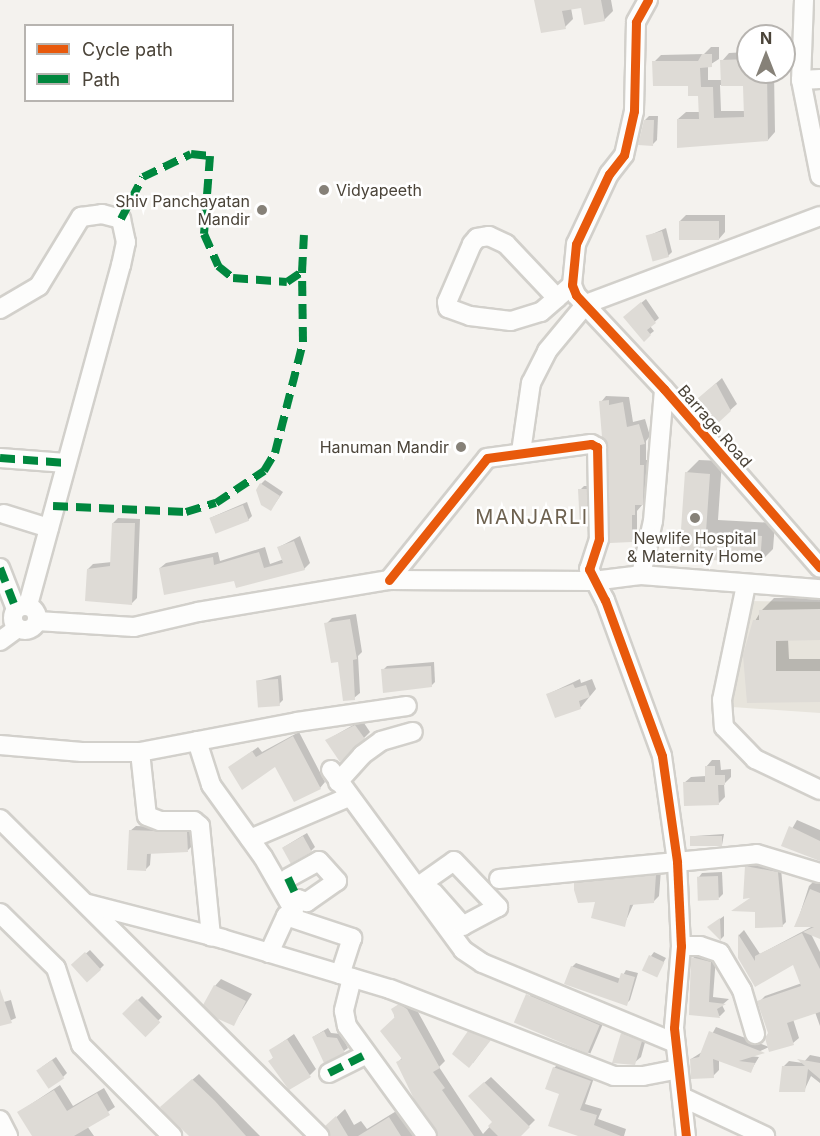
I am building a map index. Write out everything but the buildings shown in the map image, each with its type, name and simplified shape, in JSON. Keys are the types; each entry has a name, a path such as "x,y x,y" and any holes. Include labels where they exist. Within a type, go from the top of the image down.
{"street":[{"path":"556,298 506,244 489,236 477,238 472,244 447,302 448,308 470,316 510,321 541,312 572,285 576,244 609,174 624,155 634,111 636,22 648,0"},
{"path":"804,0 811,22 801,80 814,124 820,176"},
{"path":"801,80 820,79"},
{"path":"0,309 39,286 81,217 102,214 121,219 126,242 121,265 49,528 22,607 13,619 18,628"},
{"path":"520,452 531,383 547,351 586,304 820,216"},
{"name":"Barrage Road","path":"572,285 586,304 664,389 820,568"},
{"path":"641,575 653,521 664,389"},
{"path":"389,580 487,458 591,444 597,447 599,539 589,562 593,581 605,600 662,756 677,862 681,945 675,1043 686,1136"},
{"path":"0,458 66,463"},
{"path":"4,514 49,528"},
{"path":"0,568 22,607 36,612 37,621 29,630 18,628 0,641"},
{"path":"37,621 134,627 198,612 389,580 593,581 641,575 820,589"},
{"path":"746,585 722,700 724,727 755,759 820,790"},
{"path":"0,745 82,753 140,753 197,741 407,706"},
{"path":"413,732 381,741 335,776 349,797 420,884 463,950 482,963 675,1043"},
{"path":"197,741 211,785 250,838 292,907 298,898 307,902 337,881 319,861 288,878"},
{"path":"140,753 147,816 159,821 194,821 200,826 211,936"},
{"path":"250,838 349,797"},
{"path":"0,819 88,904 314,1134"},
{"path":"499,879 757,854 820,873"},
{"path":"88,904 211,936 271,947 308,958 615,1076 629,1078 678,1069"},
{"path":"0,913 56,968 81,1045 172,1136"},
{"path":"271,947 285,916 352,938 345,972 344,1018 427,1136"},
{"path":"681,945 700,946 720,953 742,990 755,1034"},
{"path":"329,1073 368,1054"},
{"path":"682,1097 765,1136"},
{"path":"0,1120 8,1136"}],"shaded area":[{"path":"749,601 820,602 820,713 732,707"}],"marked path":[{"path":"121,219 143,177 191,154 210,156 204,234 218,266 233,278 287,282 302,272 304,235"},
{"path":"53,506 186,512 216,503 264,471 275,453 303,342 302,272"},
{"path":"0,458 66,463"},
{"path":"0,568 16,609"},
{"path":"288,878 298,899"},
{"path":"329,1073 367,1054"}],"cycle path":[{"path":"648,0 636,22 634,111 624,155 609,174 576,244 572,285 576,295 664,389 820,568"},
{"path":"389,580 487,458 591,444 597,447 599,539 589,569 605,600 662,756 677,862 681,946 674,1028 686,1136"}],"place":[{"name":"Vidyapeeth","path":"324,190"},
{"name":"Shiv Panchayatan Mandir","path":"262,210"},
{"name":"Hanuman Mandir","path":"461,447"},
{"name":"Newlife Hospital & Maternity Home","path":"695,518"}],"district":[{"name":"MANJARLI","path":"532,517"}]}
